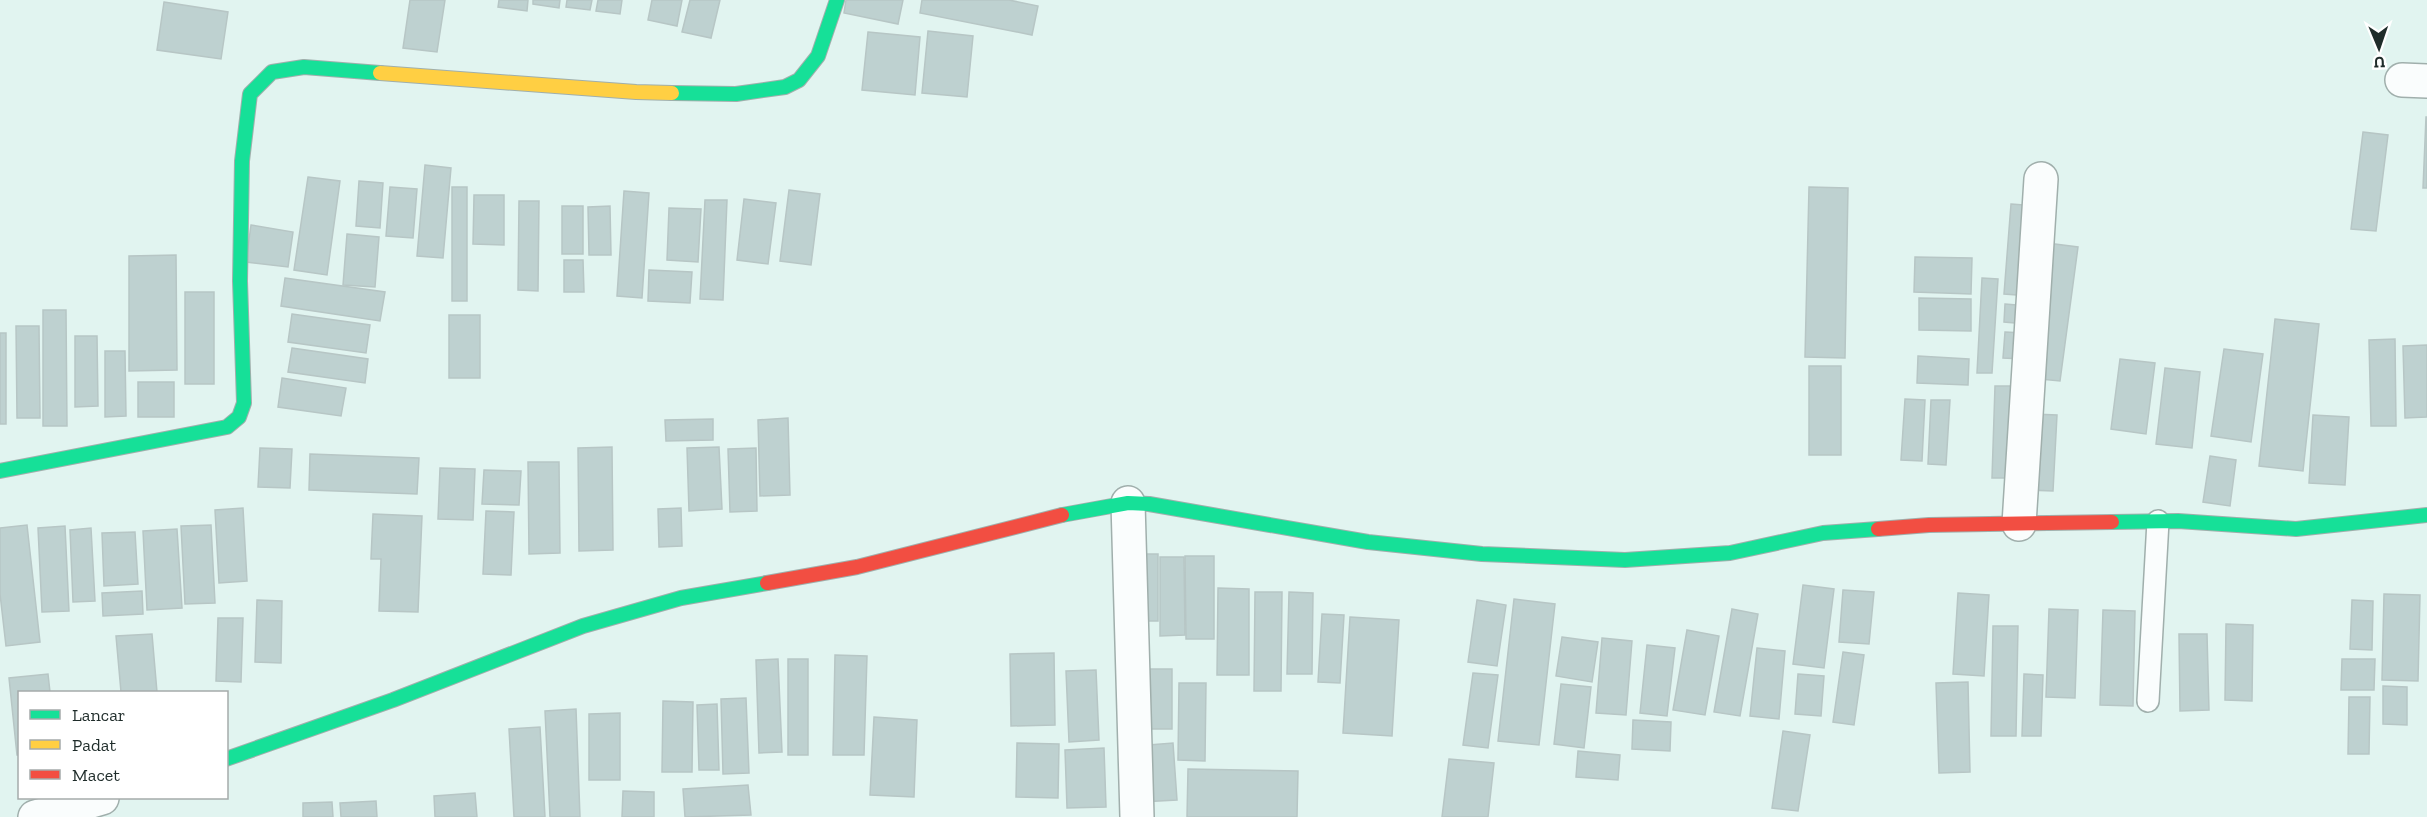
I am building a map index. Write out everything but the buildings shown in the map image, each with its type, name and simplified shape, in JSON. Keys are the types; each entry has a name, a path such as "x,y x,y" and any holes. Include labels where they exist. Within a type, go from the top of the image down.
{"street":[{"path":"0,471 228,427 239,417 244,403 240,281 242,161 250,93 272,72 304,67 636,92 736,94 785,87 799,80 818,56 837,0"},
{"path":"2019,524 2041,178"},
{"path":"1128,503 1137,817"},
{"path":"228,758 393,700 583,626 681,598 857,567 1087,509 1128,503 1149,504 1380,543 1482,554 1625,560 1730,554 1823,533 1929,525 2158,521 2296,529 2427,515"},
{"path":"35,817 98,799"}],"lane":[{"path":"2148,701 2158,521"}],"traffic: fast":[{"path":"672,93 736,94 785,87 799,80 818,56 837,0"},
{"path":"0,471 227,427 239,417 244,403 240,281 242,161 250,94 272,72 304,67 380,73"},
{"path":"1062,515 1128,503 1149,504 1368,542 1482,554 1625,560 1730,553 1823,533 1878,529"},
{"path":"2112,522 2178,521 2296,529 2427,515"},
{"path":"228,758 393,700 583,626 681,598 767,583"}],"traffic: slow":[{"path":"380,73 672,93"}],"traffic: jam":[{"path":"767,583 857,567 1062,515"},
{"path":"1878,529 1929,525 2112,522"}]}
